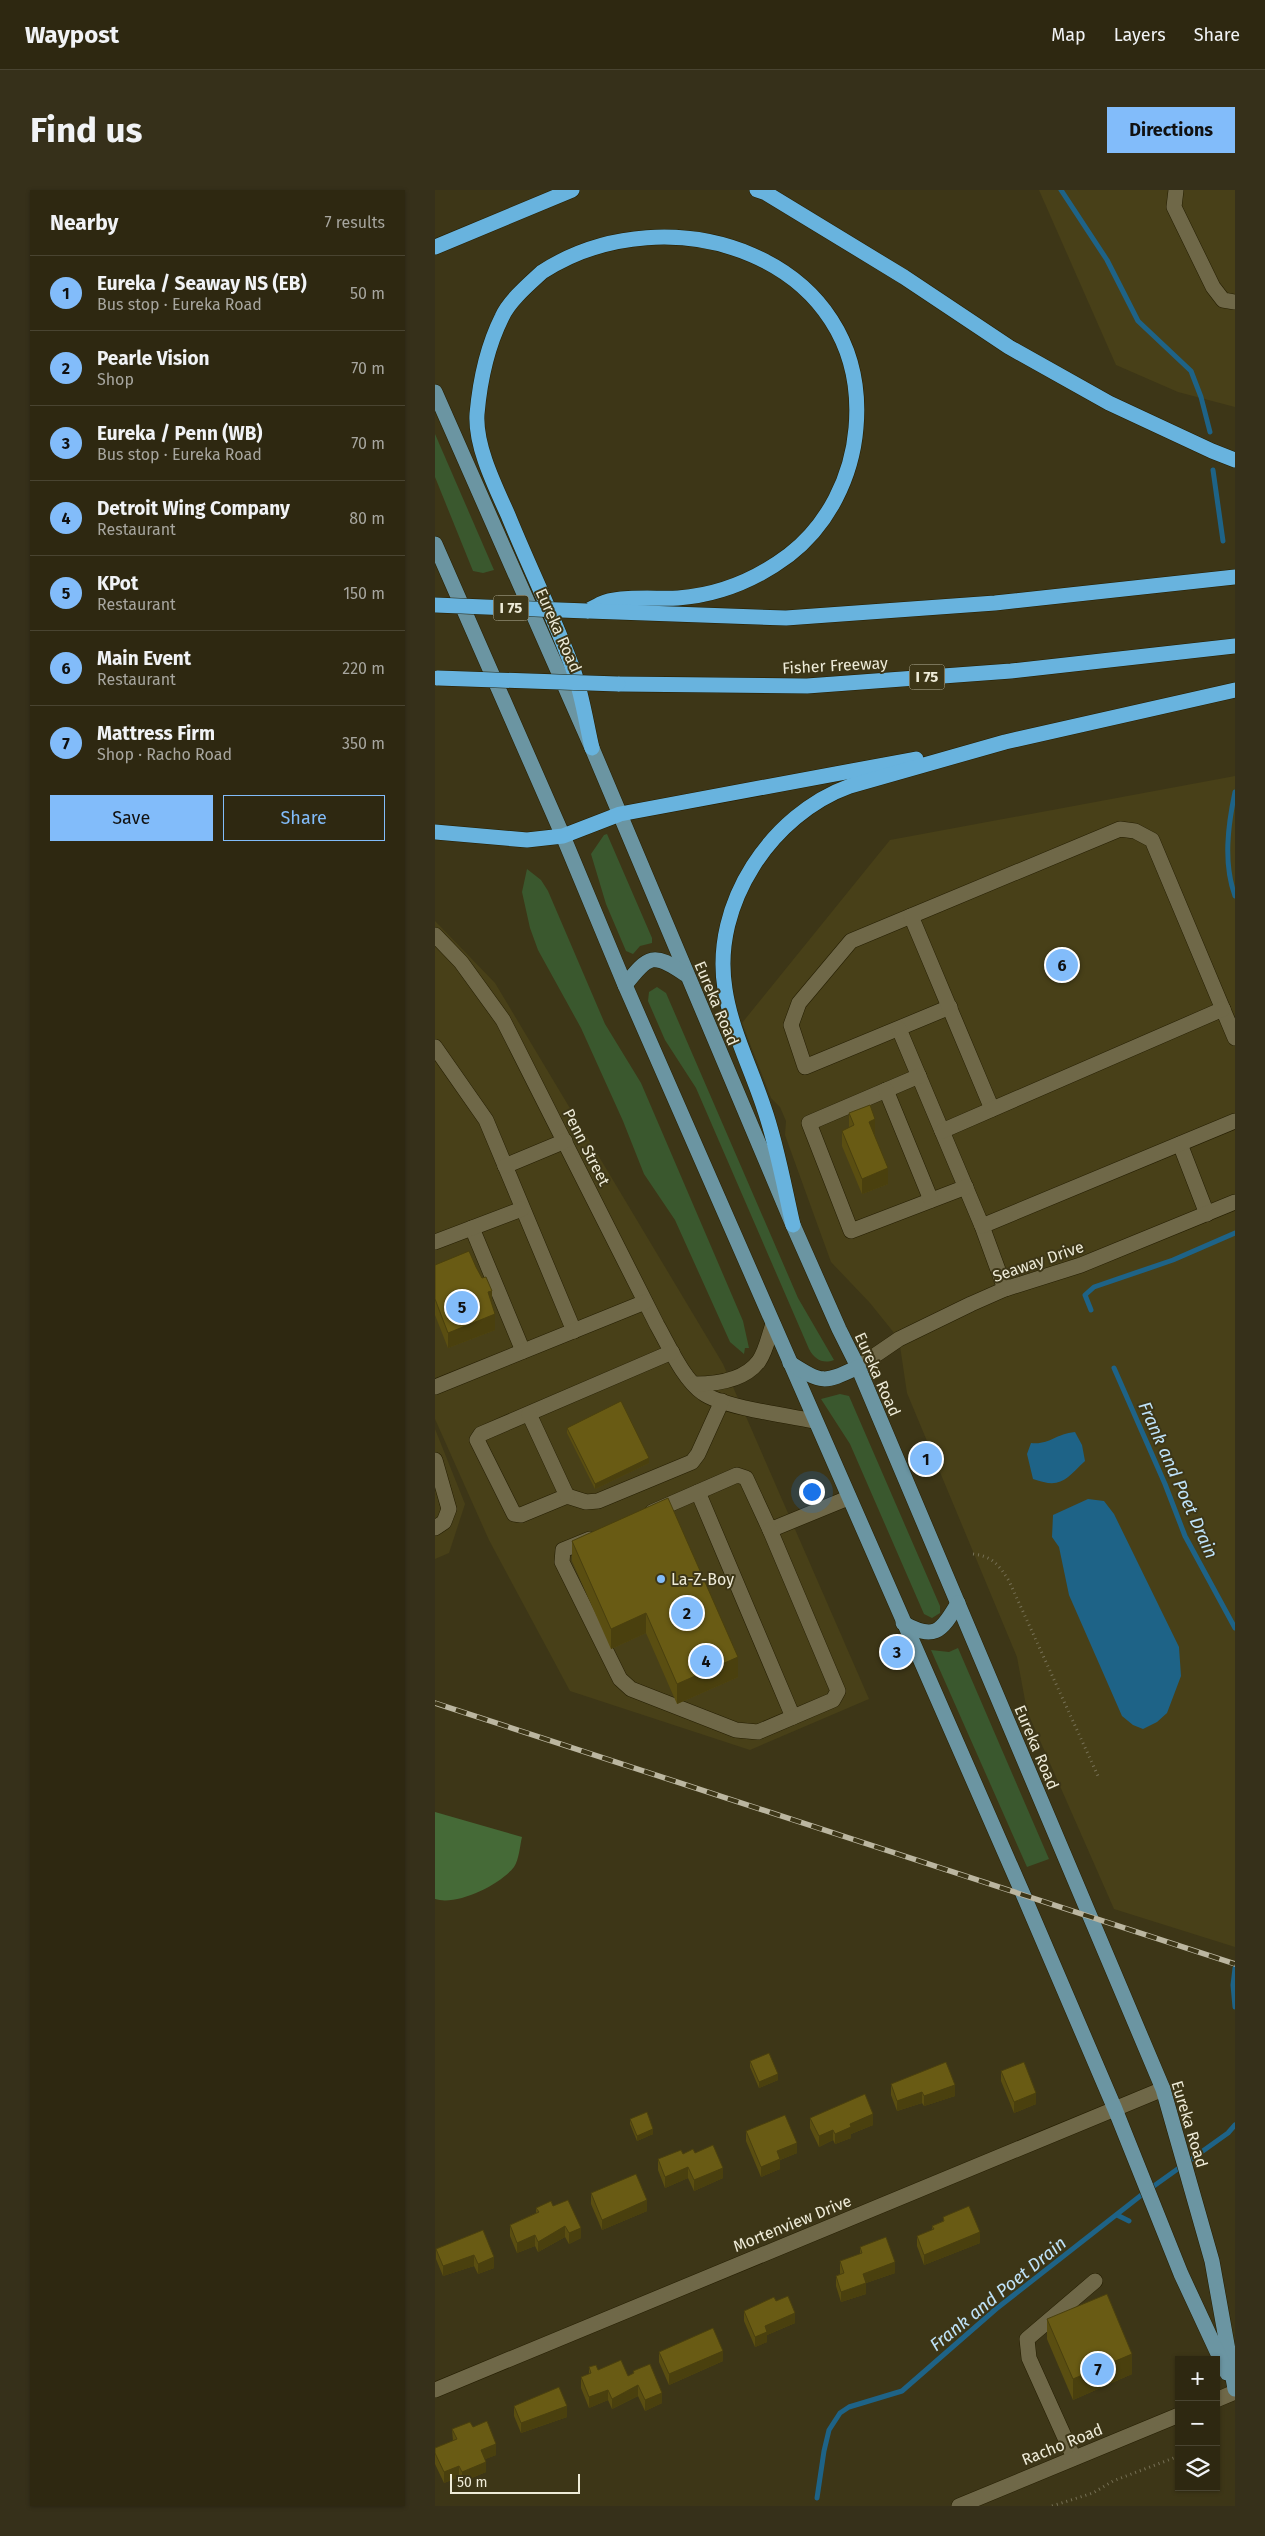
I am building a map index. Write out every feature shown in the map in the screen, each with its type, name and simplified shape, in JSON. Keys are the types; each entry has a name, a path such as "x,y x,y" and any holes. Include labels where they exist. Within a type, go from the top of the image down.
{"highway":[{"path":"435,247 572,190"},
{"path":"757,190 904,277 1017,351 1109,403 1235,460"},
{"path":"592,748 575,672 486,464 477,418 484,366 503,313 561,254 584,241 623,227"},
{"path":"587,611 607,601 682,598 731,588 764,572 803,542 829,510 840,490 855,444 857,414 855,381 843,338 829,310 793,268 768,250 740,236"},
{"name":"I 75","path":"435,605 786,618 995,604 1235,576"},
{"name":"Fisher Freeway","path":"437,678 618,684 807,686 1011,671 1235,646"},
{"path":"435,832 518,840 563,836 620,814 1005,742 1235,690"},
{"path":"793,1225 765,1109 733,1022 725,989 723,956 726,927 735,903 760,856 775,837 811,804 830,793 850,786 1005,742"}],"main road":[{"name":"Eureka Road","path":"435,392 592,748 685,974 793,1225 858,1367 1163,2089 1212,2261 1235,2391"},
{"path":"435,544 1115,2109 1160,2223 1235,2391"},
{"path":"625,985 640,967 656,959 664,959 685,974"},
{"path":"790,1364 815,1379 831,1380 858,1367"},
{"path":"903,1623 920,1632 935,1632 947,1622 958,1603"}],"street":[{"path":"1176,190 1174,207 1213,287 1223,300 1235,302"},
{"path":"950,1008 805,1067 791,1025 799,1003 851,941 1119,829 1135,831 1152,840 1235,1038"},
{"path":"911,916 992,1109"},
{"name":"Penn Street","path":"435,935 461,962 503,1020 645,1302 683,1371 703,1393 722,1401 815,1421"},
{"path":"942,1131 1223,1009"},
{"path":"899,1028 982,1226 1005,1289"},
{"path":"435,1046 486,1120 574,1331"},
{"path":"919,1076 809,1124 851,1231 966,1187"},
{"path":"886,1090 931,1200"},
{"path":"982,1226 1235,1121"},
{"path":"505,1166 565,1141"},
{"path":"1180,1144 1207,1214"},
{"name":"Seaway Drive","path":"858,1367 899,1339 1005,1289 1061,1273 1235,1202"},
{"path":"435,1242 522,1209"},
{"path":"472,1228 523,1351"},
{"path":"435,1386 645,1302"},
{"path":"695,1384 719,1384 740,1375 759,1361 773,1324"},
{"path":"672,1352 481,1434 477,1440 514,1514 521,1515 567,1496 586,1502 598,1501 692,1462 698,1454 722,1401"},
{"path":"529,1414 567,1496"},
{"path":"435,1460 449,1509 444,1522 435,1528"},
{"path":"607,1531 563,1550 561,1562 620,1679 631,1689 736,1730 758,1732 833,1700 837,1691 770,1530 746,1478 737,1475 641,1516"},
{"path":"697,1492 793,1717"},
{"path":"770,1530 849,1498"},
{"name":"Mortenview Drive","path":"435,2390 1163,2089"},
{"path":"1074,2458 1029,2358 1027,2339 1095,2281"},
{"path":"1220,2398 1235,2391"},
{"name":"Racho Road","path":"959,2506 1175,2417"}],"path":[{"path":"973,1554 985,1555 997,1563 1009,1580 1098,1776"},
{"path":"1053,2506 1093,2493 1113,2481 1175,2458"}],"shaded area":[{"path":"1039,190 1235,190 1235,407 1178,392 1116,365"},
{"path":"1235,776 1235,1947 1114,1909 1027,1711 1017,1657 907,1393 899,1339 870,1303 831,1262 785,1135 786,1121 780,1107 771,1098 742,1023 890,840"},
{"path":"435,921 495,983 723,1364 869,1699 750,1750 570,1691 489,1540 435,1419"},
{"path":"435,1429 465,1504 449,1553 435,1559"}],"green space":[{"path":"435,434 494,570 483,573 473,571 435,477"},
{"path":"607,834 652,938 652,943 640,946 633,954 626,951 606,904 591,854 604,835"},
{"path":"527,869 541,880 548,891 605,1024 641,1083 743,1321 749,1348 745,1348 744,1354 730,1342 675,1220 644,1174 623,1121 581,1028 538,950 530,928 522,892"},
{"path":"657,987 666,993 798,1298 834,1360 826,1362 820,1360 809,1349 696,1088 665,1040 648,1001 649,992"},
{"path":"840,1394 849,1396 940,1606 940,1613 932,1618 924,1614 850,1444 821,1399"},
{"path":"958,1648 1049,1859 1027,1867 931,1650 949,1652"},
{"path":"435,1812 522,1837 514,1867 499,1881 466,1897 444,1900 435,1899"}],"water":[{"path":"1075,1432 1082,1445 1085,1461 1062,1481 1050,1483 1033,1479 1027,1454 1031,1443 1048,1441"},
{"path":"1088,1499 1104,1501 1114,1514 1179,1647 1181,1676 1167,1713 1157,1722 1143,1729 1133,1725 1122,1716 1069,1595 1059,1547 1052,1537 1053,1515"}],"building":[{"path":"870,1105 875,1119 869,1122 888,1168 862,1179 842,1131 854,1125 849,1113"},
{"path":"469,1251 482,1278 486,1277 492,1291 488,1292 495,1314 448,1333 435,1299 435,1265"},
{"path":"621,1401 649,1458 595,1484 567,1428"},
{"path":"668,1498 738,1657 677,1684 646,1613 611,1629 572,1541"},
{"path":"769,2053 778,2074 759,2082 750,2061"},
{"path":"946,2062 955,2085 924,2096 922,2092 897,2101 891,2084"},
{"path":"1024,2062 1036,2093 1014,2102 1001,2071"},
{"path":"865,2094 873,2114 850,2124 851,2127 835,2134 833,2130 819,2136 810,2118"},
{"path":"647,2112 653,2129 637,2136 630,2119"},
{"path":"785,2115 797,2143 777,2151 780,2159 761,2167 746,2131"},
{"path":"713,2145 723,2168 694,2180 688,2167 665,2177 658,2159 681,2150 683,2154 693,2149 695,2153"},
{"path":"636,2174 647,2200 602,2220 591,2193"},
{"path":"568,2200 581,2228 569,2233 565,2226 538,2242 535,2235 517,2243 510,2225 539,2212 536,2208 551,2201 553,2206"},
{"path":"969,2206 980,2232 924,2255 917,2236 934,2229 932,2226 944,2221 943,2217"},
{"path":"483,2230 494,2257 478,2264 474,2255 443,2266 436,2249"},
{"path":"886,2237 895,2262 863,2274 866,2283 841,2292 836,2276 844,2273 840,2261 862,2253 860,2247"},
{"path":"1107,2294 1132,2354 1073,2379 1047,2319"},
{"path":"788,2296 795,2313 765,2326 767,2332 755,2337 744,2311 774,2297 776,2301"},
{"path":"713,2328 723,2351 669,2374 659,2352"},
{"path":"621,2360 628,2376 634,2373 633,2371 650,2364 662,2393 645,2400 638,2385 612,2399 608,2390 589,2397 581,2377 591,2373 589,2367 596,2365 598,2370"},
{"path":"559,2387 567,2406 521,2423 514,2406"},
{"path":"487,2421 496,2444 481,2450 486,2462 462,2472 459,2466 444,2472 435,2453 435,2448 457,2439 452,2429 470,2422 473,2427"}],"waterway":[{"name":"Frank and Poet Drain","path":"1061,190 1107,260 1138,321 1191,371 1201,397 1210,432"},
{"name":"Frank and Poet Drain","path":"1213,470 1223,541"},
{"name":"Frank and Poet Drain","path":"1235,792 1228,844 1229,870 1235,896"},
{"name":"Frank and Poet Drain","path":"1091,1310 1085,1295 1094,1287 1173,1260 1235,1233"},
{"name":"Frank and Poet Drain","path":"1114,1368 1165,1484 1185,1536 1235,1628"},
{"name":"Frank and Poet Drain","path":"1235,1968 1233,1985 1235,2007"},
{"name":"Frank and Poet Drain","path":"817,2498 829,2430 840,2413 849,2407 902,2391 996,2309 1144,2193 1228,2133 1235,2125"},
{"path":"1117,2215 1129,2221"}],"railway":[{"path":"435,1703 1235,1964"}],"place":[{"name":"Main Event","path":"1062,965"},
{"name":"KPot","path":"462,1307"},
{"name":"Eureka / Seaway NS (EB)","path":"926,1459"},
{"name":"La-Z-Boy","path":"661,1579"},
{"name":"Pearle Vision","path":"687,1613"},
{"name":"Eureka / Penn (WB)","path":"897,1652"},
{"name":"Detroit Wing Company","path":"706,1661"},
{"name":"Mattress Firm","path":"1098,2369"}]}
